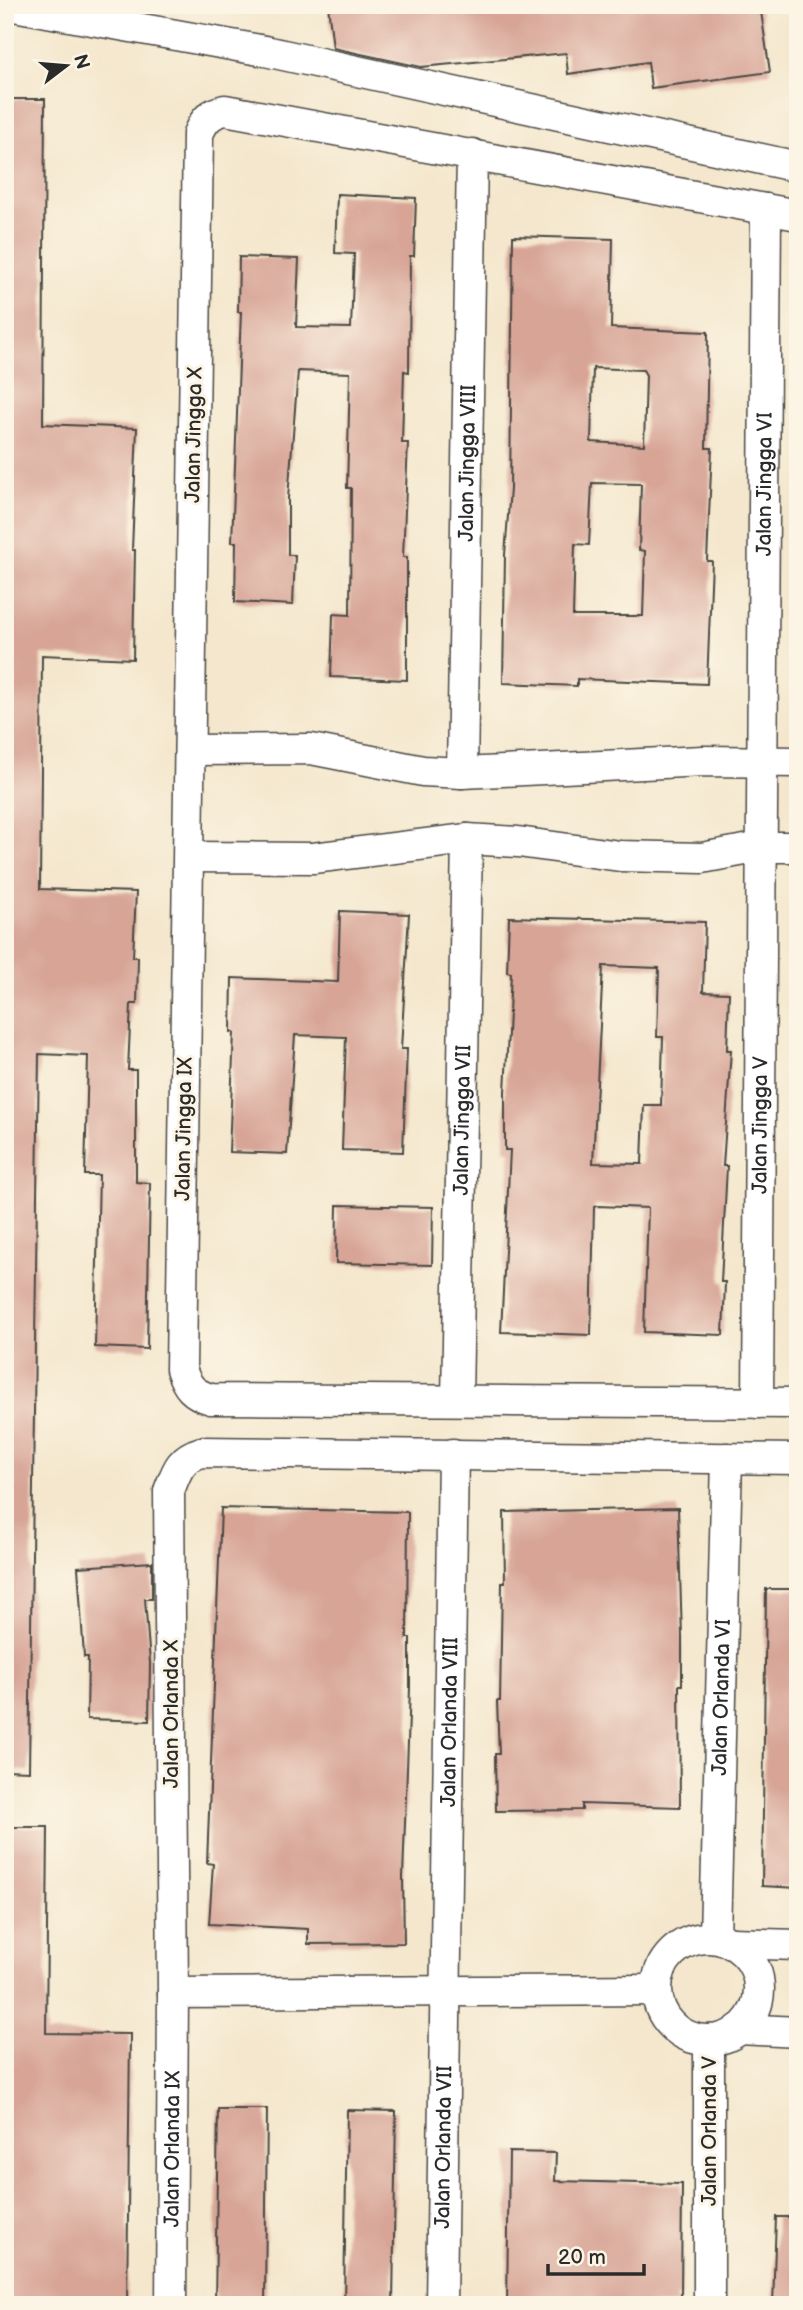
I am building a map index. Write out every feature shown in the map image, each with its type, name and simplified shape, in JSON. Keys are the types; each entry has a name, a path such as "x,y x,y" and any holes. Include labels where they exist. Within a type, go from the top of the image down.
{"street":[{"path":"8,5 265,51 798,167"},
{"name":"Jalan Jingga X","path":"189,857 198,134 203,121 213,113 225,110 472,154"},
{"path":"472,154 798,215"},
{"name":"Jalan Jingga VIII","path":"462,773 472,154"},
{"name":"Jalan Jingga VI","path":"761,847 766,209"},
{"path":"190,750 311,749 423,771 462,773 762,760 798,762"},
{"path":"189,857 313,858 467,839 519,842 620,856 702,858 761,847 798,847"},
{"name":"Jalan Jingga VII","path":"457,1400 467,839"},
{"name":"Jalan Jingga V","path":"758,1403 761,847"},
{"name":"Jalan Jingga IX","path":"189,857 181,1369 186,1385 196,1395 211,1399 457,1400"},
{"path":"457,1400 798,1403"},
{"name":"Jalan Orlanda X","path":"173,1993 169,1491 179,1465 188,1456 202,1452 453,1454"},
{"path":"453,1454 798,1459"},
{"name":"Jalan Orlanda VIII","path":"444,1991 453,1454"},
{"name":"Jalan Orlanda VI","path":"723,1940 727,1458"},
{"path":"723,1940 750,1962 759,1987 751,2017 739,2029 725,2037 709,2040 693,2038 667,2020 656,1990 659,1972 667,1956 681,1944 697,1938 798,1945"},
{"path":"173,1993 656,1990"},
{"name":"Jalan Orlanda VII","path":"441,2305 444,1991"},
{"name":"Jalan Orlanda IX","path":"170,2305 173,1993"},
{"path":"739,2029 798,2032"},
{"name":"Jalan Orlanda V","path":"709,2040 709,2305"}],"building":[{"path":"328,5 760,5 770,72 651,88 648,62 568,74 566,53 421,67 333,48"},
{"path":"5,99 45,99 43,424 137,428 132,550 135,550 133,659 42,655 40,889 136,892 133,957 138,957 137,1004 131,1004 128,1070 136,1070 136,1182 150,1183 147,1349 95,1347 99,1175 85,1175 88,1056 39,1054 29,1771 5,1770"},
{"path":"337,194 416,198 414,256 410,256 409,372 404,371 402,443 408,443 403,557 407,557 407,680 331,677 333,614 350,615 351,488 347,488 350,373 298,371 288,498 288,555 295,555 293,605 235,602 236,542 232,542 241,312 238,312 239,257 299,259 296,327 351,328 354,254 335,253"},
{"path":"513,236 613,239 611,328 708,332 706,448 712,448 707,561 712,561 707,684 577,679 577,686 503,683 505,555 510,489","holes":["593,368 643,370 646,375 644,445 591,442","592,483 641,484 639,550 645,551 643,616 573,616 575,544 589,545"]},
{"path":"340,911 409,914 401,1049 407,1049 403,1152 342,1150 346,1037 295,1035 287,1154 229,1152 234,1032 231,1032 232,978 338,982"},
{"path":"509,917 705,922 703,992 729,993 727,1050 731,1050 723,1166 727,1166 721,1282 725,1282 723,1335 644,1332 648,1208 597,1206 594,1207 591,1335 501,1332 510,1150 505,1150 511,973 507,972","holes":["603,966 659,968 657,1037 663,1037 661,1105 644,1105 642,1164 593,1163"]},
{"path":"337,1205 433,1207 432,1265 336,1263"},
{"path":"221,1508 408,1512 407,1638 410,1638 410,1688 403,1877 404,1943 308,1944 308,1929 209,1924 213,1864 207,1863"},
{"path":"678,1508 682,1637 682,1685 679,1685 680,1807 582,1804 582,1810 496,1811 495,1754 499,1754 497,1701 500,1701 502,1582 505,1582 504,1512"},
{"path":"152,1562 152,1599 145,1599 150,1663 149,1721 87,1719 88,1657 84,1657 78,1567"},
{"path":"766,1589 798,1589 798,1888 762,1886"},
{"path":"5,1827 48,1827 46,2033 130,2034 127,2305 5,2305"},
{"path":"218,2109 267,2109 265,2305 215,2305"},
{"path":"347,2110 396,2111 393,2305 344,2305"},
{"path":"509,2152 556,2153 555,2181 682,2184 681,2297 677,2297 677,2305 507,2305"},
{"path":"776,2217 798,2217 798,2305 773,2305"}]}
